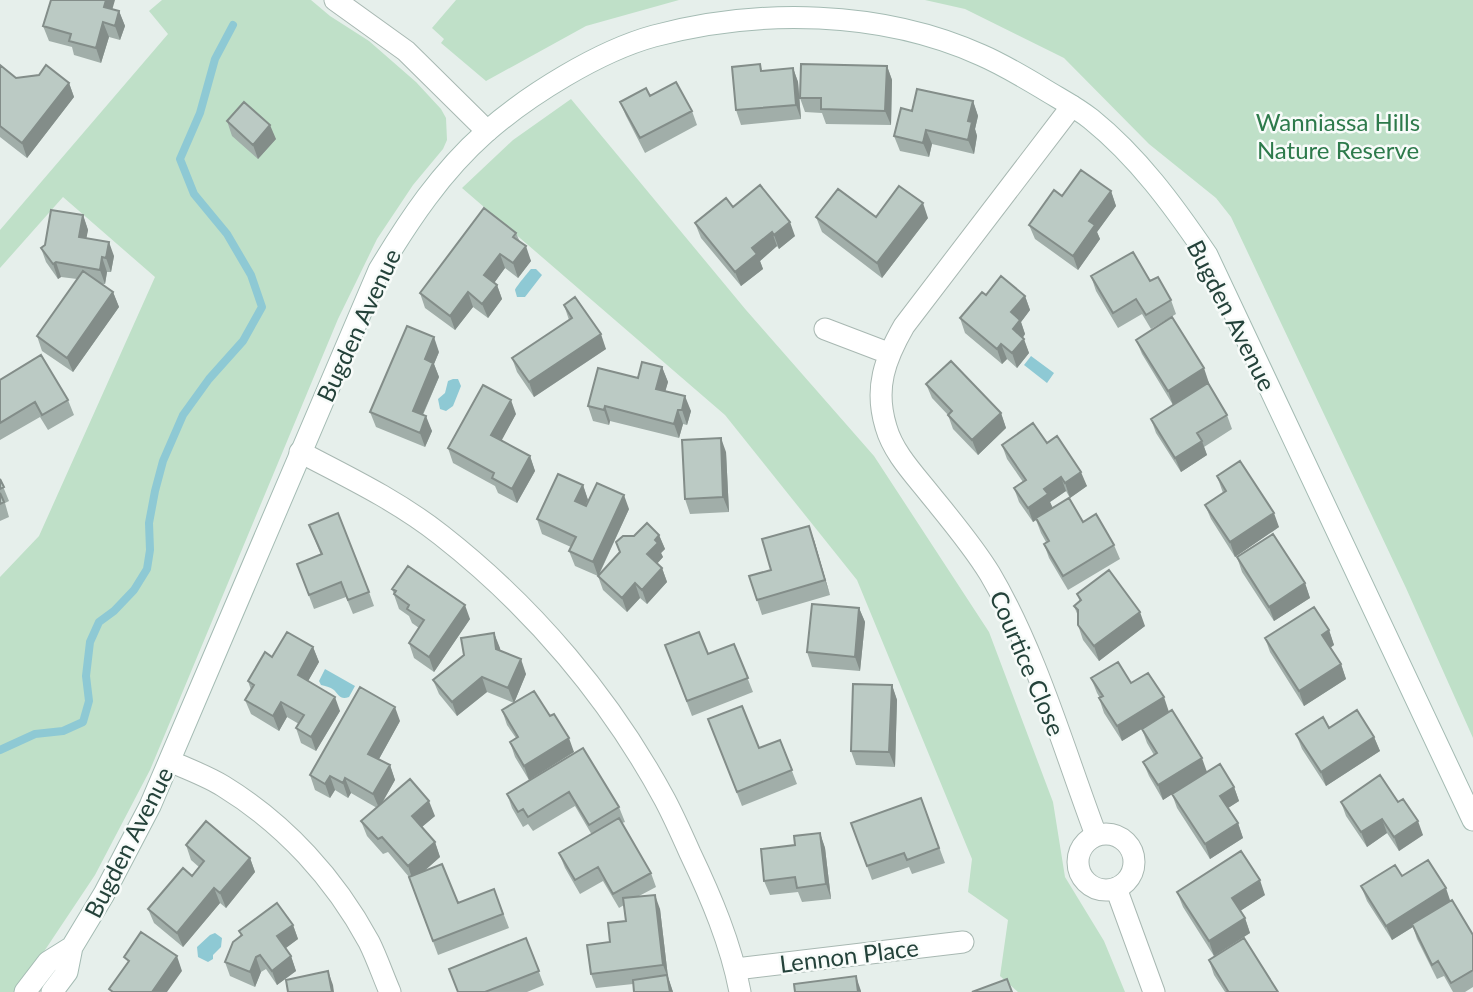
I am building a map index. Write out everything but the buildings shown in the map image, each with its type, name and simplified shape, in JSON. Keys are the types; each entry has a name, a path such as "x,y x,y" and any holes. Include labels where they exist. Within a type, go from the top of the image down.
{"street":[{"path":"335,0 405,51 487,131"},
{"name":"Bugden Avenue","path":"52,992 67,972 72,947 104,894 170,761 379,270 416,208 462,155 487,131 551,85 618,50 653,36 764,17 862,22 940,40 980,54 1019,74 1090,118 1168,198 1207,255 1473,820"},
{"name":"Courtice Close","path":"1072,106 904,326 888,353 880,396 890,439 905,464 954,524 989,573 1017,627 1096,835"},
{"path":"825,329 888,353"},
{"path":"300,452 407,510 441,535 506,589 565,653 618,723 665,800 704,882 736,969 740,992"},
{"path":"170,761 222,785 294,840 334,887 369,942 390,992"},
{"path":"1096,835 1118,836 1132,851 1132,873 1116,888 1109,890 1094,887 1080,872 1080,850 1096,835"},
{"path":"1116,888 1154,992"},
{"name":"Lennon Place","path":"736,969 963,942"},
{"name":"Bugden Avenue","path":"25,992 48,962 72,947"}],"green space":[{"path":"162,0 311,0 369,41 416,82 446,118 447,140 377,239 338,319 150,770 95,875 17,992 0,992 0,577 39,536 155,277 63,197 0,268 0,230 168,34 149,11"},
{"path":"456,0 679,0 586,26 486,81 441,43 444,39 432,28"},
{"name":"Wanniassa Hills Nature Reserve","path":"925,0 1473,0 1473,738 1406,588 1231,217 1216,198 1149,144 1064,58 965,9"},
{"path":"571,99 746,310 874,456 989,632 1053,802 1065,877 1104,941 1125,992 1018,992 1000,976 1008,920 968,892 972,859 857,580 725,415 462,188 513,140"}],"water":[{"path":"531,269 536,269 542,275 525,297 517,297 515,290"},
{"path":"1031,356 1054,373 1047,383 1024,365"},
{"path":"458,379 461,386 453,406 446,411 440,409 438,399 445,393 448,381"},
{"path":"325,669 355,686 349,697 342,697 321,685 319,681"},
{"path":"215,933 222,938 221,947 208,962 198,957 197,947"}],"waterway":[{"path":"0,750 35,734 63,731 83,722 89,701 86,676 90,642 99,622 134,590 147,569 150,550 149,523 163,461 183,415 209,379 243,341 262,307 251,275 227,234 194,194 180,159 200,113 215,59 233,25"}]}
